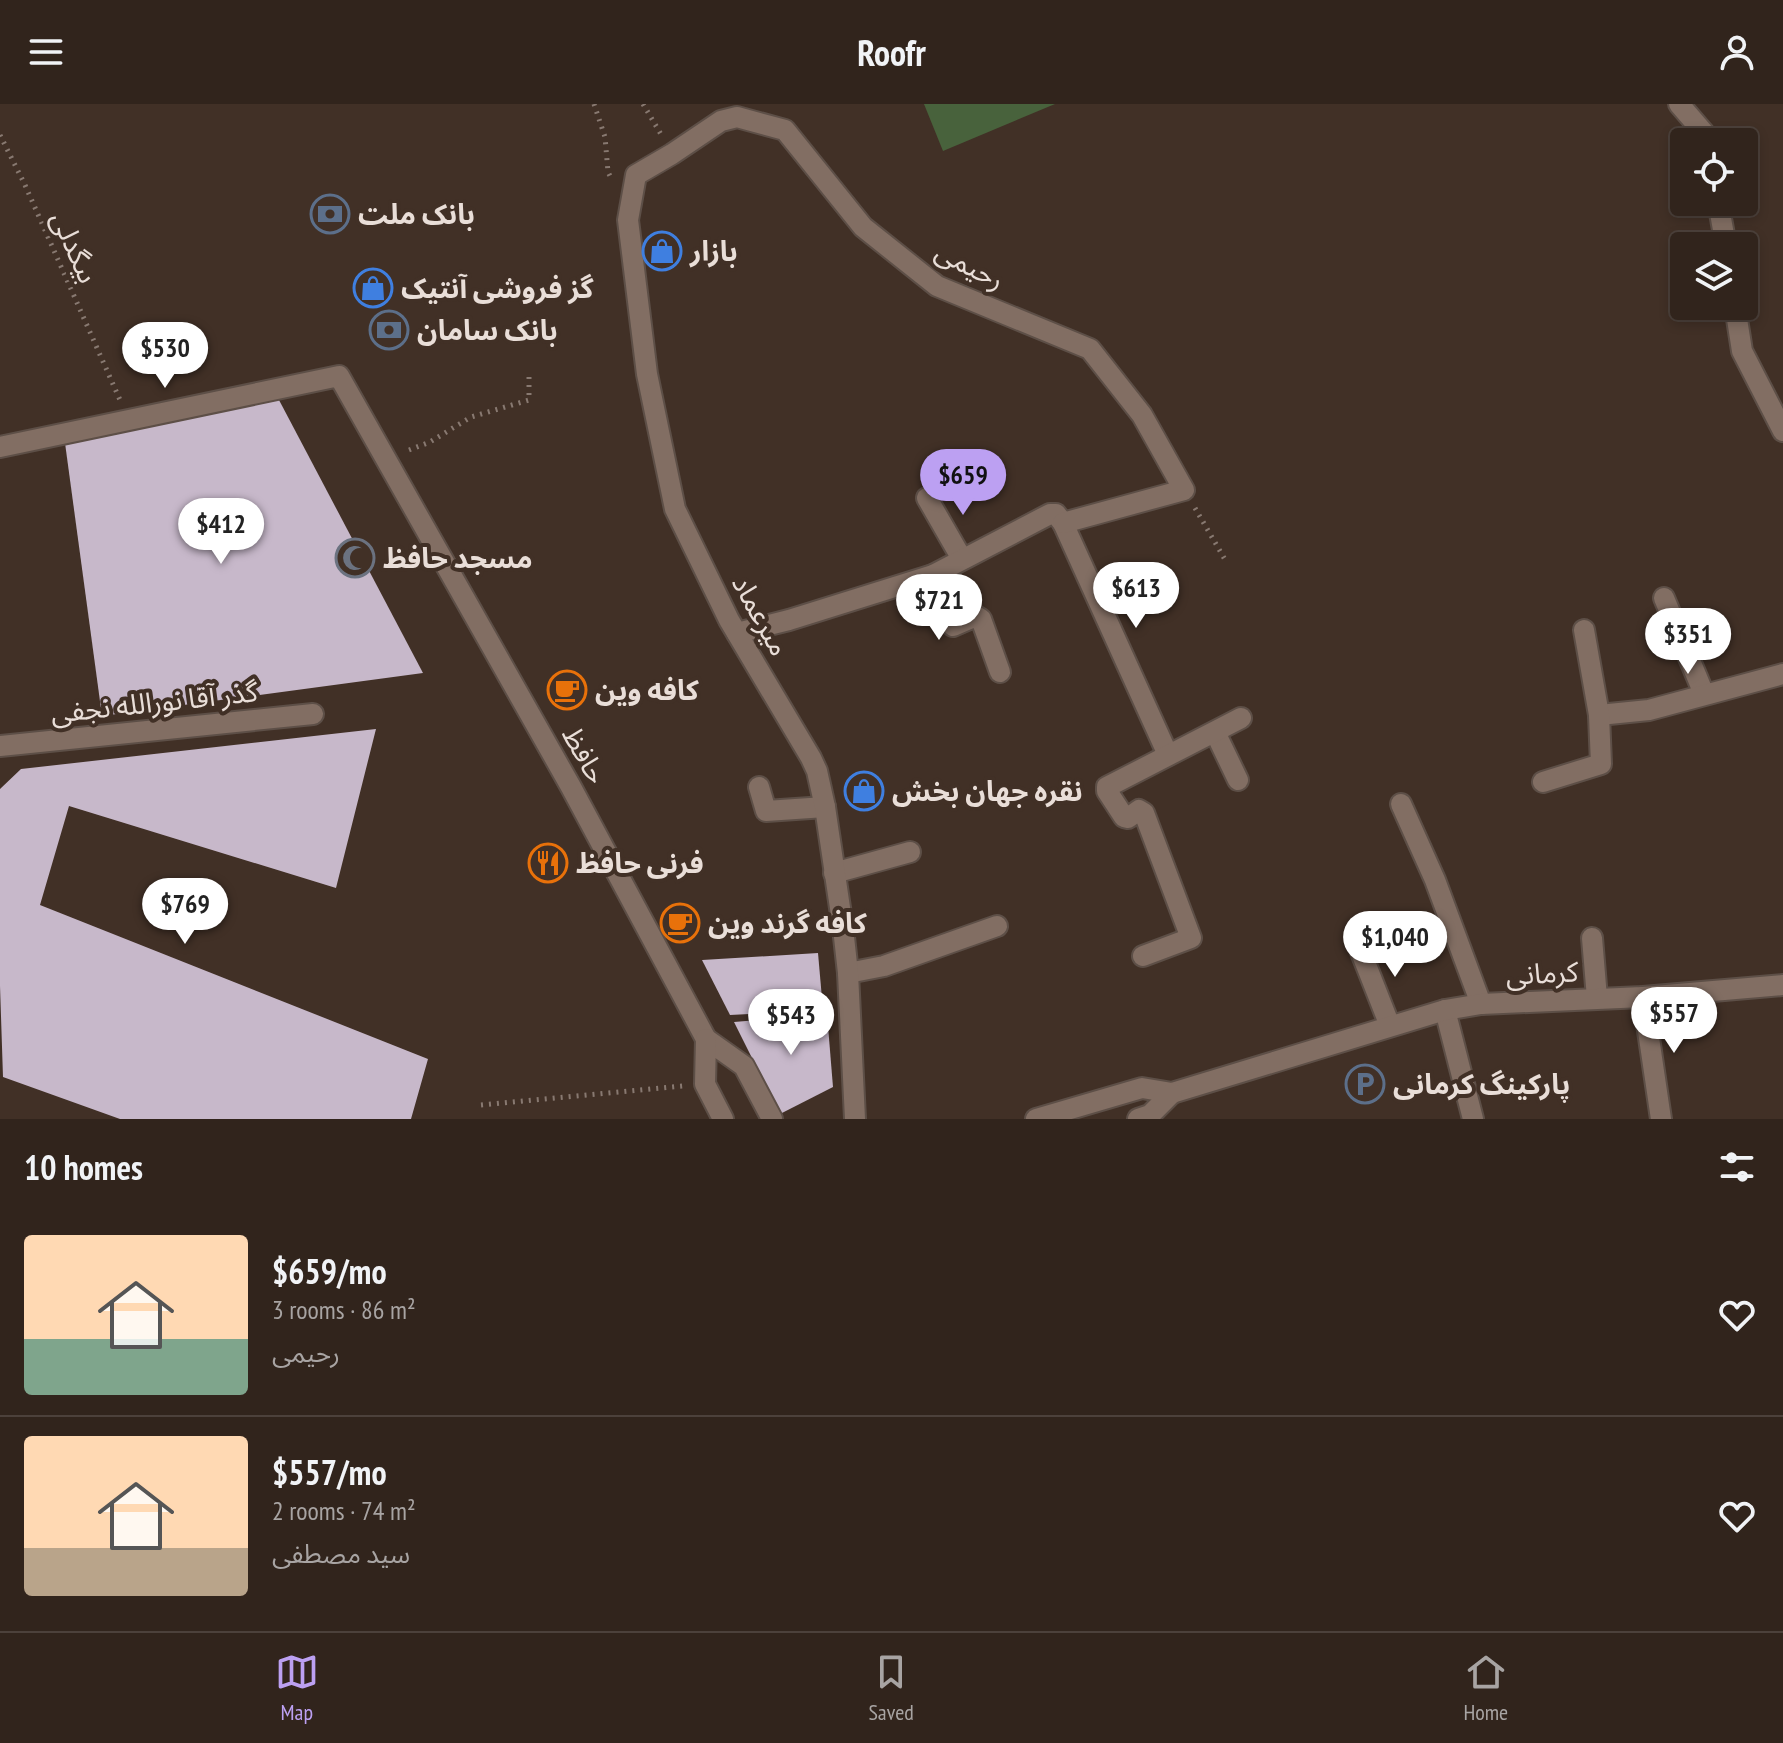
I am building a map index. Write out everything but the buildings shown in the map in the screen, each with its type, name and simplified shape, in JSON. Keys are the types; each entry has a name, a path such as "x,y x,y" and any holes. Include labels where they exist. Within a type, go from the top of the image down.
{"street":[{"path":"1679,104 1700,128"},
{"name":"رحیمی","path":"672,154 721,121 737,117 785,130 863,227 937,286 1090,349 1142,415 1184,490"},
{"name":"میرعماد","path":"672,154 636,175 628,220 647,374 675,509 729,620 817,771 825,807 848,973 855,1119"},
{"path":"1737,320 1742,351 1783,431"},
{"name":"حافظ","path":"130,420 339,376 571,787 706,1039 744,1066 772,1119"},
{"path":"0,447 130,420"},
{"path":"1063,523 1184,490"},
{"path":"927,498 962,559"},
{"path":"737,633 933,575 1050,514 1056,514 1063,523 1168,755"},
{"path":"933,575 953,626 976,616 981,619 1000,672"},
{"path":"1664,598 1704,694"},
{"path":"1543,782 1601,764 1599,715 1584,630"},
{"path":"1599,715 1649,710 1783,674"},
{"name":"گذر آقا نورالله نجفی","path":"0,746 313,714"},
{"path":"1143,956 1191,938 1144,813 1139,810 1128,818 1124,817 1107,787 1241,718"},
{"path":"1215,732 1238,780"},
{"path":"759,787 766,811 825,807"},
{"path":"1401,804 1435,880 1481,1004"},
{"path":"834,873 910,852"},
{"path":"848,973 884,966 997,926"},
{"path":"1592,938 1597,998"},
{"path":"1359,947 1390,1026"},
{"name":"کرمانی","path":"1036,1119 1142,1088 1172,1093 1445,1010 1481,1004 1643,997 1783,985"},
{"path":"1643,997 1661,1119"},
{"path":"1445,1010 1473,1119"},
{"name":"حافظ","path":"706,1039 705,1084 723,1119"},
{"name":"کرمانی","path":"1138,1119 1150,1115 1172,1093"}],"path":[{"path":"594,104 605,137 608,172 628,220"},
{"path":"643,104 672,154"},
{"name":"بیگدلی","path":"0,135 130,420"},
{"path":"385,458 430,442 471,417 529,400 529,373"},
{"path":"1184,490 1227,563"},
{"path":"481,1105 705,1084"}],"green space":[{"path":"924,104 1055,104 943,151"}],"place":[{"name":"بانک ملت","path":"330,214"},
{"name":"بازار","path":"662,251"},
{"name":"گز فروشی آنتیک","path":"373,288"},
{"name":"بانک سامان","path":"389,330"},
{"name":"مسجد حافظ","path":"355,558"},
{"name":"کافه وین","path":"567,690"},
{"name":"نقره جهان بخش","path":"864,791"},
{"name":"فرنی حافظ","path":"548,863"},
{"name":"کافه گرند وین","path":"680,923"},
{"name":"پارکینگ کرمانی","path":"1365,1084"}]}
